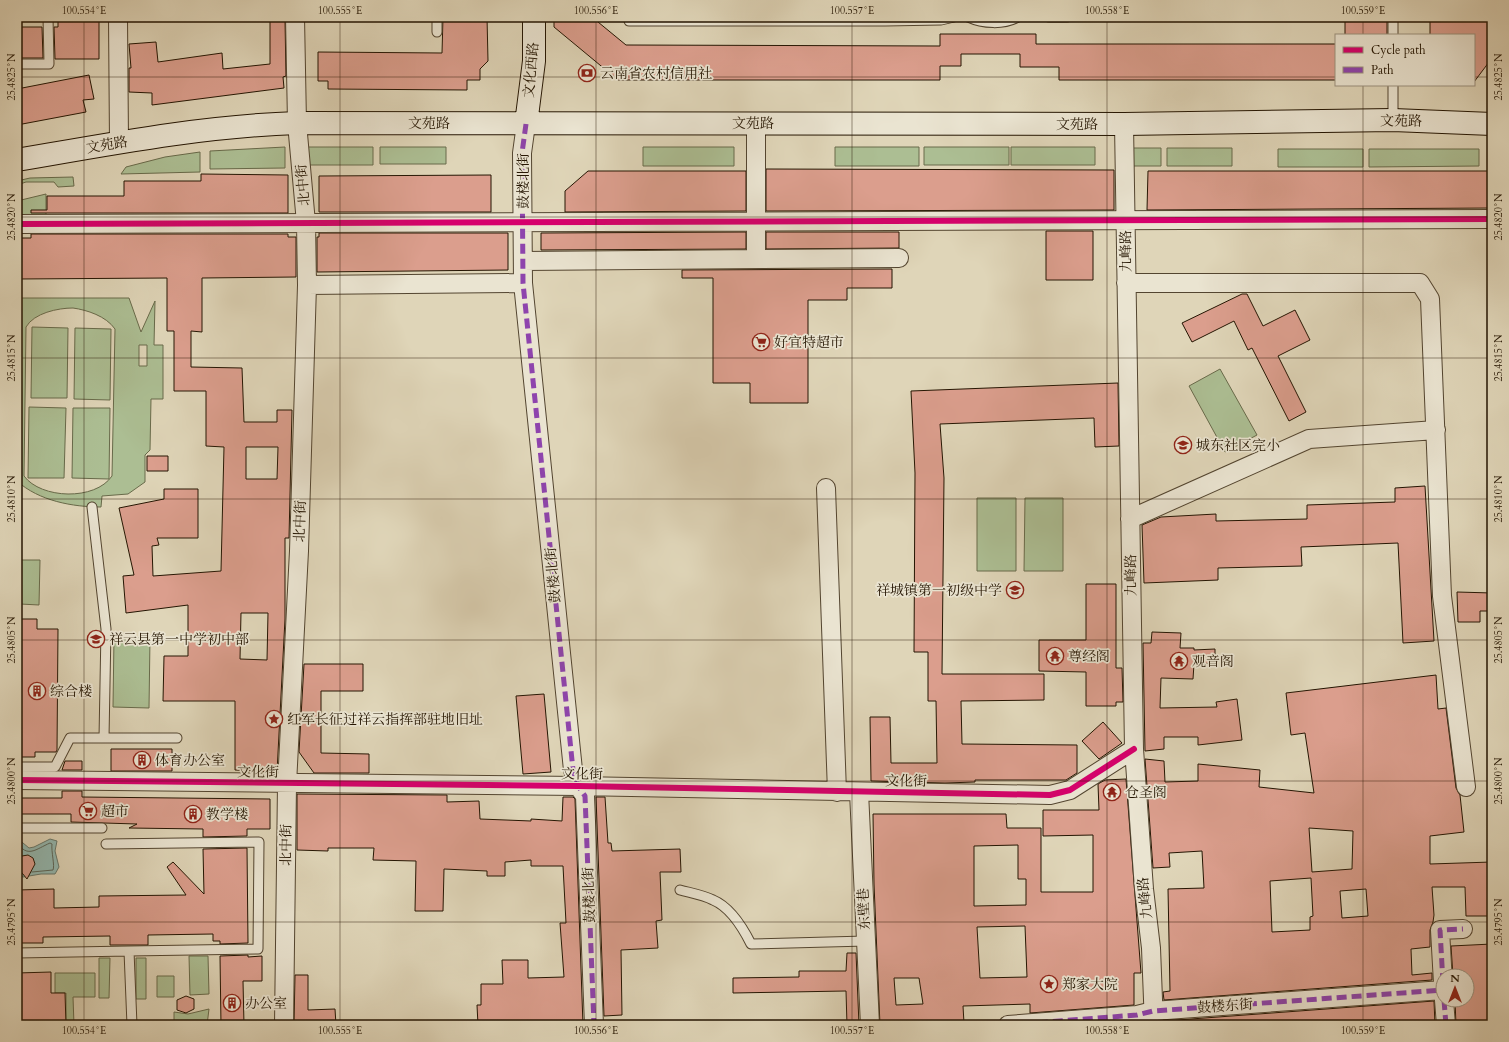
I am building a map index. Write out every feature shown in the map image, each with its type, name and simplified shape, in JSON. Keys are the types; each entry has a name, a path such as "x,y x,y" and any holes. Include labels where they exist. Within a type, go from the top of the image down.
{"main road":[{"name":"文化西路","path":"526,124 534,61 534,17"},
{"name":"文苑路","path":"17,160 168,135 234,126 297,123 1124,124 1393,120 1492,124"}],"street":[{"path":"118,17 118,143"},
{"name":"北中街","path":"284,1025 287,784 299,551 307,285 306,223 297,123 295,17"},
{"path":"756,123 756,259"},
{"name":"鼓楼北街","path":"526,124 522,154 523,283 546,492 564,693 573,770 582,791 594,1025"},
{"name":"九峰路","path":"1124,124 1134,749 1144,889 1151,948 1153,1018"},
{"path":"17,224 1492,219"},
{"path":"523,261 899,258"},
{"path":"307,285 523,283"},
{"path":"1126,283 1420,283 1430,299 1442,596 1466,787"},
{"path":"1130,519 1309,439 1436,430"},
{"path":"826,488 837,792"},
{"name":"文化街","path":"17,780 287,784 582,791 859,792 1050,795 1062,793 1134,749"},
{"name":"东壁巷","path":"859,792 870,1025"},
{"path":"1442,968 1440,930 1463,929"},
{"name":"鼓楼东街","path":"1008,1025 1137,1015 1153,1018 1435,991"},
{"path":"1445,1008 1446,1025"}],"lane":[{"path":"17,64 49,64 48,17"},
{"path":"437,17 437,32"},
{"path":"628,17 629,21 942,20 954,17"},
{"path":"968,17 976,21 996,23 1018,17"},
{"path":"1050,17 1067,17"},
{"path":"1393,17 1393,34"},
{"path":"1393,86 1393,120"},
{"path":"92,507 106,629 104,738"},
{"path":"17,767 55,767 70,738 177,738"},
{"path":"17,828 102,828"},
{"path":"17,953 258,949 259,842 106,844"},
{"path":"680,890 715,900 729,912 743,929 751,944 866,942"},
{"path":"129,951 132,1025"}],"green space":[{"path":"285,147 285,168 210,169 210,151"},
{"path":"307,147 373,147 373,165 307,165"},
{"path":"380,147 446,147 446,164 380,164"},
{"path":"643,147 734,147 734,166 643,166"},
{"path":"835,147 919,147 919,166 835,166"},
{"path":"924,147 1009,147 1009,165 924,165"},
{"path":"1011,147 1095,147 1095,165 1011,165"},
{"path":"1130,148 1161,148 1161,166 1130,166"},
{"path":"1167,148 1232,148 1232,166 1167,166"},
{"path":"1278,149 1363,149 1363,167 1278,167"},
{"path":"1369,149 1479,149 1479,166 1369,167"},
{"path":"200,152 200,172 121,174 126,167 165,157"},
{"path":"73,177 74,186 58,187 54,182 26,182 17,185 17,181 30,178"},
{"path":"46,194 46,215 17,216 17,201"},
{"path":"17,298 129,298 141,332 155,301 154,345 163,345 163,399 151,399 150,450 145,455 145,482 128,494 102,496 101,507 90,507 57,502 35,494 17,481","holes":["73,308 96,314 111,324 115,329 112,476 104,484 93,490 68,494 55,493 43,489 32,484 24,476 26,327 35,318 47,312","139,345 147,345 147,366 139,366"]},
{"path":"32,327 68,328 67,398 31,398"},
{"path":"75,328 111,329 110,400 74,399"},
{"path":"1220,369 1257,435 1225,452 1189,386"},
{"path":"29,407 66,408 64,478 28,478"},
{"path":"73,408 110,408 109,479 72,478"},
{"path":"977,498 1016,498 1016,571 977,571"},
{"path":"1025,498 1063,498 1063,571 1024,571"},
{"path":"21,560 40,560 39,605 20,604"},
{"path":"114,637 150,638 149,708 113,707"},
{"path":"189,956 208,956 209,994 190,995"},
{"path":"99,958 110,958 109,998 99,998"},
{"path":"136,958 146,958 146,999 136,999"},
{"path":"55,973 95,973 95,997 73,997 74,1025 66,1025 66,993 55,993"},
{"path":"157,976 174,976 174,997 157,997"},
{"path":"209,1009 207,1025 174,1025 174,1012 188,1014"}],"water":[{"path":"17,838 29,848 50,839 57,841 55,851 59,867 55,874 41,874 23,877 17,874"}],"building":[{"path":"58,17 99,17 99,59 55,59 54,27 58,27"},
{"path":"443,17 487,17 488,61 480,69 480,80 467,80 467,90 328,89 328,81 318,81 318,52 442,53"},
{"path":"554,17 598,17 598,22 626,45 940,46 940,34 1036,34 1036,44 1335,44 1335,80 1059,80 1059,67 1020,67 1020,54 961,54 961,66 940,66 940,80 618,80 554,27"},
{"path":"1345,17 1387,17 1387,34 1345,34"},
{"path":"1430,17 1492,17 1492,58 1475,81 1475,34 1430,34"},
{"path":"270,20 285,20 286,76 283,77 284,88 152,105 152,93 129,92 129,68 131,68 129,44 156,42 158,62 222,53 223,69 270,64"},
{"path":"17,27 42,27 43,58 17,58"},
{"path":"89,75 94,99 83,100 86,112 17,125 17,89"},
{"path":"766,169 1114,170 1114,210 766,211"},
{"path":"588,171 746,171 746,211 565,212 565,191"},
{"path":"1148,171 1492,171 1492,208 1147,210"},
{"path":"201,174 288,175 288,213 31,213 31,210 47,210 47,196 124,196 124,181 201,181"},
{"path":"491,175 491,212 319,212 319,176"},
{"path":"1046,231 1093,231 1093,280 1046,280"},
{"path":"746,232 746,249 541,250 541,233"},
{"path":"766,232 899,232 899,248 766,249"},
{"path":"319,233 508,233 508,270 317,272 317,237 319,237"},
{"path":"31,234 288,234 288,237 296,237 296,277 202,278 202,332 191,331 191,367 242,368 244,422 277,422 277,410 292,410 289,538 285,538 285,619 277,772 235,770 235,701 163,701 164,656 188,656 188,605 126,613 123,576 134,575 119,508 164,499 164,489 198,489 198,538 157,538 159,545 152,546 153,576 221,571 224,447 206,446 206,391 174,391 174,331 167,331 167,278 17,279 17,238 31,238","holes":["246,447 278,447 277,479 246,479","241,613 268,613 267,660 240,659"]},
{"name":"好宜特超市","path":"892,269 892,288 847,288 847,300 808,300 808,403 750,403 750,383 713,383 713,278 682,278 682,270"},
{"path":"1242,294 1247,294 1263,326 1295,310 1310,340 1278,356 1306,412 1289,421 1252,348 1248,350 1234,321 1192,342 1182,323"},
{"path":"1118,383 1119,446 1095,447 1094,418 940,424 944,478 942,674 1044,674 1044,700 961,701 962,744 1077,745 1077,773 1066,780 975,780 975,782 945,783 871,781 870,717 890,717 891,763 937,763 936,701 928,701 928,652 914,652 915,473 911,391"},
{"path":"147,456 168,456 168,471 147,471"},
{"path":"1425,486 1434,641 1403,643 1398,543 1301,547 1302,566 1218,568 1218,580 1144,583 1142,525 1161,517 1216,514 1216,521 1307,519 1307,505 1395,502 1395,488"},
{"path":"1086,584 1116,584 1116,668 1122,668 1123,702 1116,702 1116,706 1086,706 1086,672 1039,671 1039,640 1086,640"},
{"path":"1457,592 1492,593 1492,611 1480,611 1480,622 1458,622"},
{"name":"综合楼","path":"17,619 37,619 37,629 58,629 57,750 56,752 35,752 35,757 17,757"},
{"path":"1152,632 1181,633 1180,648 1194,648 1194,650 1215,649 1215,663 1194,664 1193,679 1161,678 1160,708 1217,707 1216,702 1237,699 1242,740 1198,745 1198,737 1164,737 1164,749 1145,751 1143,643 1151,643"},
{"path":"304,664 363,664 363,691 321,691 321,753 369,754 369,773 314,773 299,752"},
{"path":"1436,675 1438,709 1446,708 1456,788 1460,795 1464,832 1430,836 1430,864 1492,862 1492,916 1466,916 1465,887 1432,887 1434,915 1430,930 1430,947 1411,949 1412,975 1432,973 1432,980 1164,1000 1163,992 1170,991 1168,889 1204,888 1202,851 1169,853 1170,867 1153,868 1145,759 1164,761 1165,782 1198,781 1198,764 1260,770 1259,787 1314,793 1305,733 1291,735 1286,693","holes":["1309,828 1353,831 1352,869 1312,872","1311,878 1313,916 1310,917 1310,930 1272,932 1270,881","1366,889 1368,916 1342,918 1340,891"]},
{"path":"544,694 551,772 523,774 516,696"},
{"path":"1103,722 1122,743 1099,759 1082,741"},
{"name":"体育办公室","path":"111,749 172,749 172,771 111,771"},
{"path":"65,761 82,761 82,770 62,770"},
{"path":"1126,779 1141,973 1134,973 1134,1005 1030,1013 1030,1004 963,1006 964,1023 880,1025 874,884 873,814 1006,814 1007,828 1041,828 1041,892 1093,892 1093,835 1043,836 1043,810 1099,810 1098,784 1105,780","holes":["1018,845 1018,879 1026,879 1026,905 974,906 974,846","1025,926 1027,977 980,978 977,927","894,978 919,978 923,1004 896,1005"]},
{"name":"教学楼","path":"62,791 82,791 82,797 270,799 270,829 247,829 247,836 203,837 203,829 129,828 137,824 71,822 71,814 17,814 17,798 62,798"},
{"path":"297,794 447,795 447,802 479,801 480,819 531,821 531,819 562,821 563,797 573,797 575,799 583,1025 478,1025 477,1005 481,1005 481,984 503,984 502,960 528,960 528,978 564,977 560,923 566,923 563,866 531,866 531,860 505,862 505,876 487,876 487,871 444,869 443,911 415,911 416,861 373,860 374,848 328,848 328,851 297,850"},
{"path":"596,797 605,797 608,843 611,843 612,851 680,849 681,872 660,872 662,920 656,921 658,948 621,950 622,1015 604,1016"},
{"path":"247,848 248,943 220,944 220,941 213,941 213,934 148,935 148,945 110,945 110,936 43,937 43,943 17,943 17,890 54,889 54,908 99,907 99,896 186,895 167,867 173,862 204,894 203,849"},
{"path":"28,855 33,858 35,864 27,879 18,868 17,862 22,856"},
{"path":"1492,944 1492,1025 1456,1025 1455,1008 1475,1008 1475,968 1452,968 1451,946"},
{"path":"847,953 856,953 859,1025 847,1025 846,991 733,993 733,978 799,977 799,971 846,971"},
{"name":"办公室","path":"248,955 248,957 262,956 262,981 243,981 244,1025 221,1025 220,956"},
{"path":"51,972 51,993 65,993 66,1025 17,1025 17,973"},
{"path":"295,975 308,975 308,1010 335,1009 336,1025 294,1025"},
{"path":"186,996 194,999 194,1009 186,1013 177,1010 177,1000"},
{"path":"1434,1001 1435,1025 1164,1025 1164,1021"}],"marked path":[{"path":"526,124 522,153 523,283 573,770 578,786 585,796 594,1025"},
{"path":"1442,968 1440,930 1463,929"},
{"path":"1008,1025 1137,1015 1153,1011 1435,991"},
{"path":"1445,1008 1446,1025"}],"cycle path":[{"path":"17,224 1492,219"},
{"path":"17,780 578,786 1050,795 1070,790 1134,749"}],"place":[{"name":"云南省农村信用社","path":"587,73"},
{"name":"好宜特超市","path":"761,342"},
{"name":"城东社区完小","path":"1183,445"},
{"name":"祥城镇第一初级中学","path":"1015,590"},
{"name":"祥云县第一中学初中部","path":"96,639"},
{"name":"尊经阁","path":"1055,656"},
{"name":"观音阁","path":"1179,661"},
{"name":"综合楼","path":"37,691"},
{"name":"红军长征过祥云指挥部驻地旧址","path":"274,719"},
{"name":"体育办公室","path":"142,760"},
{"name":"仓圣阁","path":"1112,792"},
{"name":"超市","path":"88,811"},
{"name":"教学楼","path":"193,814"},
{"name":"郑家大院","path":"1049,984"},
{"name":"办公室","path":"232,1003"}]}
